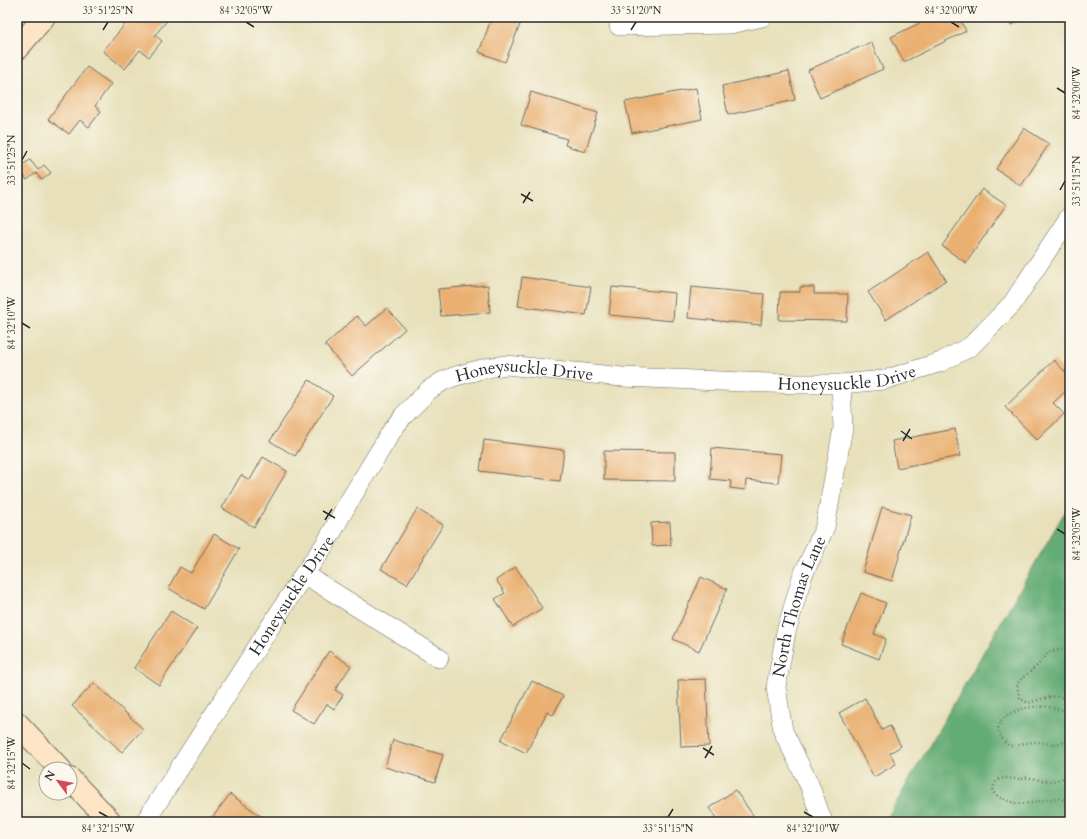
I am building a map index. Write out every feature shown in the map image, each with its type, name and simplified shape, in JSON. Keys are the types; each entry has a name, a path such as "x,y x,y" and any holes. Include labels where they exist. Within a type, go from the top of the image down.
{"street":[{"path":"17,49 44,17"},
{"path":"619,26 730,24 762,17"},
{"name":"Honeysuckle Drive","path":"145,822 304,574 326,543 348,503 393,429 404,415 429,390 443,381 456,376 486,368 507,365 622,377 796,384 841,384 884,380 941,362 971,346 1012,304 1070,216"},
{"name":"North Thomas Lane","path":"823,822 809,784 783,731 776,687 786,632 802,577 826,527 843,428 841,384"},
{"path":"304,574 440,658"},
{"path":"17,723 53,761"},
{"path":"78,787 111,822"}],"path":[{"path":"1070,648 1049,652 1038,665 1020,680 1018,692 1020,698 1028,703 1062,697 1070,704"},
{"path":"1070,709 1030,707 1008,715 1000,722 998,730 1002,741 1015,747 1027,743 1037,742 1053,744 1070,741"},
{"path":"1070,776 1056,780 1044,781 1029,778 1020,779 1005,777 997,781 993,788 993,792 998,797 1017,804 1033,803 1040,800 1043,801 1057,798 1070,802"}],"green space":[{"path":"1070,503 1070,822 885,822"}],"building":[{"path":"131,17 170,17 155,35 162,41 149,57 140,50 125,69 103,51"},
{"path":"492,17 523,17 505,62 479,52"},
{"path":"932,17 959,17 966,31 904,62 891,37"},
{"path":"1007,17 1028,17 1011,25"},
{"path":"871,42 883,69 820,98 808,70"},
{"path":"87,67 111,84 95,106 101,111 89,127 80,120 69,134 48,119"},
{"path":"789,71 795,100 728,115 722,86"},
{"path":"696,88 702,119 632,133 625,102"},
{"path":"531,92 598,113 585,152 565,145 567,139 521,125"},
{"path":"1024,128 1049,144 1021,186 996,169"},
{"path":"30,160 38,170 44,165 51,173 42,180 36,173 27,180 18,168"},
{"path":"982,189 1006,205 966,263 942,246"},
{"path":"928,252 946,280 886,320 868,292"},
{"path":"522,277 591,287 586,315 518,306"},
{"path":"488,285 490,312 441,316 438,289"},
{"path":"612,287 675,293 673,321 609,315"},
{"path":"691,287 764,294 761,325 688,318"},
{"path":"800,287 814,287 814,294 848,294 847,321 779,320 780,292 800,292"},
{"path":"387,308 405,329 352,376 325,345 357,316 366,326"},
{"path":"1054,360 1070,377 1070,387 1053,403 1064,414 1037,440 1005,407"},
{"path":"309,380 333,396 295,456 270,441"},
{"path":"955,429 960,456 897,468 892,441"},
{"path":"484,440 564,450 560,481 480,471"},
{"path":"712,448 781,454 778,483 746,480 745,490 730,488 731,481 710,479"},
{"path":"604,451 675,452 675,481 604,480"},
{"path":"263,457 287,471 254,527 222,508 241,475 250,480"},
{"path":"882,507 911,515 892,581 863,572"},
{"path":"417,509 443,525 407,584 381,569"},
{"path":"670,522 671,545 652,546 651,523"},
{"path":"214,534 239,549 204,609 168,588 180,567 191,573"},
{"path":"516,567 542,608 513,627 495,599 505,593 496,580"},
{"path":"701,577 727,589 699,651 673,639"},
{"path":"861,593 886,603 874,634 886,639 879,659 841,644"},
{"path":"171,611 197,628 159,685 134,668"},
{"path":"329,651 351,666 335,690 343,695 334,709 327,704 314,724 291,710"},
{"path":"706,679 709,746 681,747 678,680"},
{"path":"532,681 563,696 553,715 547,712 526,753 501,740"},
{"path":"94,683 143,729 122,752 72,706"},
{"path":"865,698 882,730 890,726 901,746 890,753 896,764 874,777 839,713"},
{"path":"393,740 443,755 435,782 385,767"},
{"path":"735,790 758,822 719,822 709,808"},
{"path":"230,794 262,817 258,822 209,822"}]}
